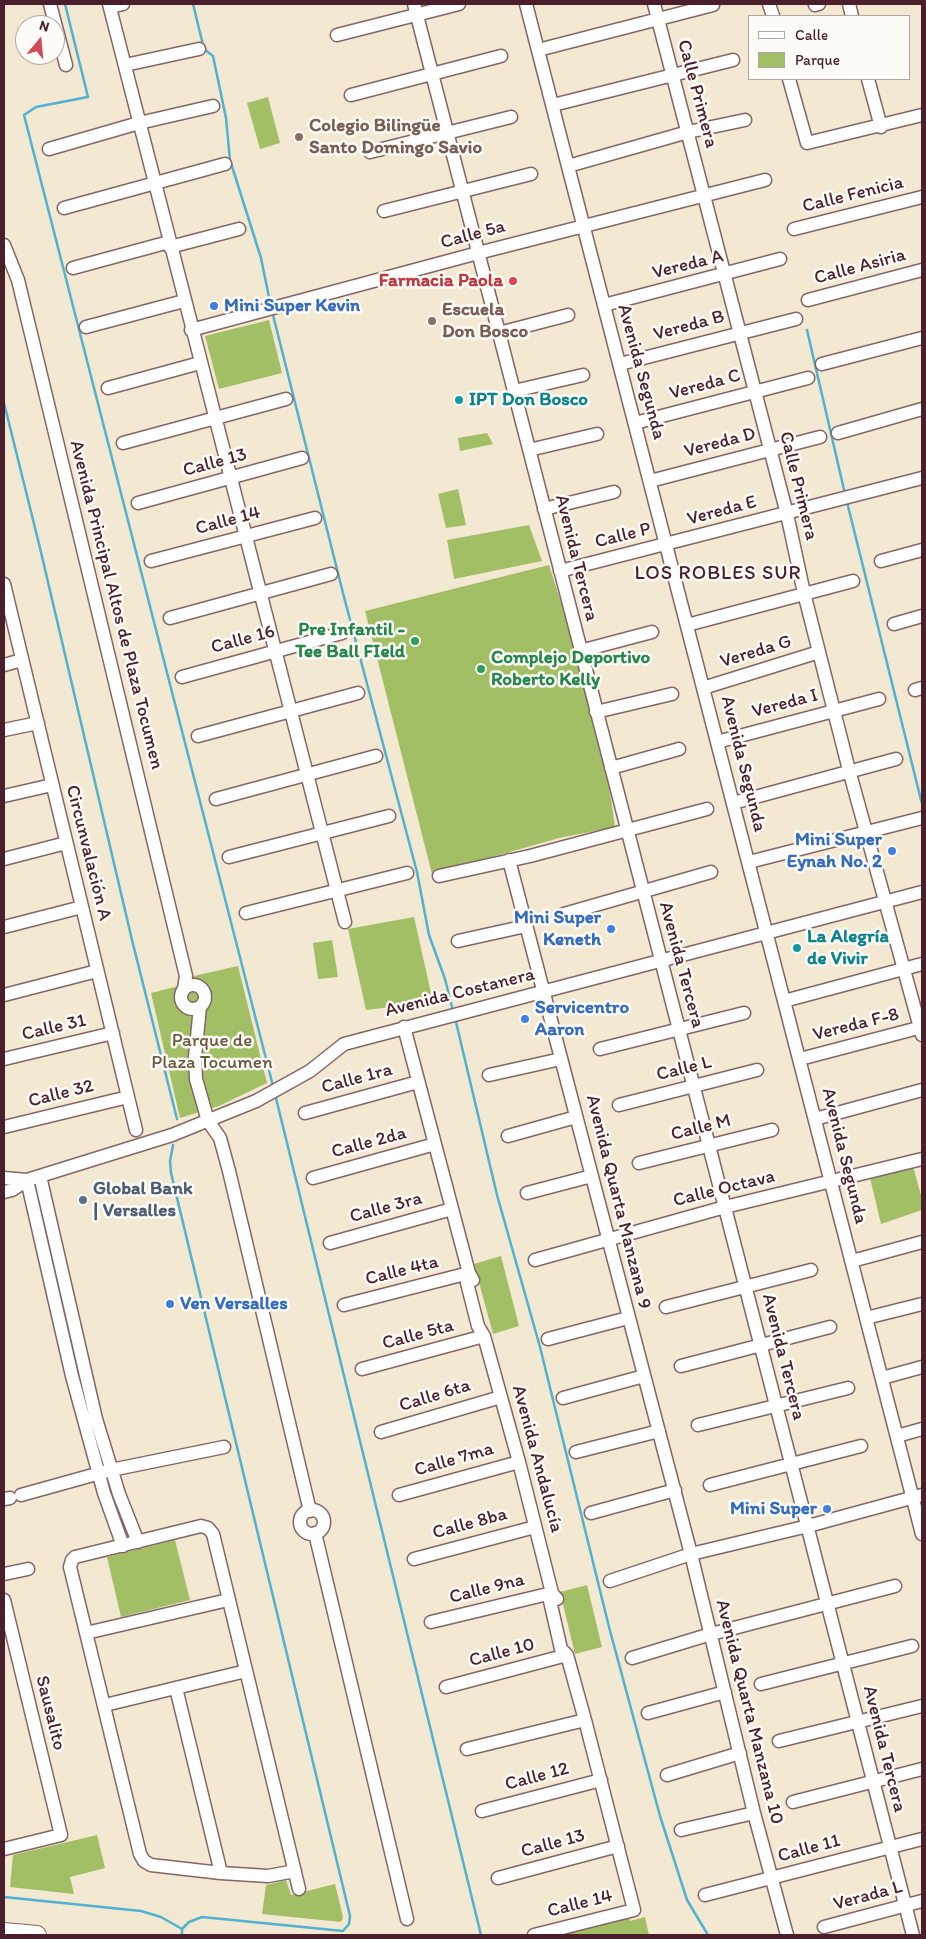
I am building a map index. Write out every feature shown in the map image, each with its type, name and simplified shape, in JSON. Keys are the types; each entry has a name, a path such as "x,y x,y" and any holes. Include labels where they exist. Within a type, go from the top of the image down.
{"highway":[{"path":"4,1932 37,1935"}],"street":[{"path":"50,4 66,65"},
{"path":"337,35 415,9 459,4"},
{"name":"Avenida Segunda","path":"526,4 897,1436 918,1496 922,1534"},
{"name":"Calle Primera","path":"654,4 787,514 804,594 849,770 884,901 922,1030"},
{"path":"114,5 125,66 154,183 306,775 323,834 344,922"},
{"path":"538,50 713,5"},
{"name":"Avenida Tercera","path":"415,9 913,1935"},
{"path":"125,66 199,49"},
{"path":"351,95 432,72 501,56"},
{"path":"553,106 733,60"},
{"path":"789,80 807,143 881,127 922,115"},
{"path":"868,80 881,127"},
{"path":"49,148 139,122 213,106"},
{"path":"370,152 511,116"},
{"path":"568,166 688,132 745,120"},
{"path":"64,208 226,164"},
{"path":"384,211 531,174"},
{"name":"Calle 5a","path":"191,330 478,253 765,180"},
{"name":"Calle Fenicia","path":"794,229 922,197"},
{"path":"73,268 240,229"},
{"name":"Avenida Principal Altos de Plaza Tocumen","path":"4,245 18,280 189,983"},
{"name":"Vereda A","path":"604,305 725,275 780,259"},
{"name":"Calle Asiria","path":"808,300 922,270"},
{"path":"86,327 184,301"},
{"path":"499,333 568,315"},
{"name":"Vereda B","path":"620,364 796,319"},
{"path":"822,364 922,338"},
{"path":"108,388 200,363"},
{"path":"514,391 583,374"},
{"name":"Vereda C","path":"635,423 808,378"},
{"path":"123,443 286,399"},
{"path":"838,433 922,409"},
{"path":"529,450 597,434"},
{"name":"Vereda D","path":"650,481 820,437"},
{"name":"Calle 13","path":"138,503 302,458"},
{"name":"Vereda E","path":"666,545 922,478"},
{"path":"544,509 614,492"},
{"name":"Calle 14","path":"151,561 315,518"},
{"name":"Calle P","path":"560,571 666,545"},
{"path":"881,561 922,550"},
{"path":"170,618 331,574"},
{"path":"687,624 853,581"},
{"name":"Circunvalación A","path":"4,584 6,602 38,723 136,1130"},
{"path":"894,624 922,616"},
{"path":"580,652 652,632"},
{"name":"Calle 16","path":"182,677 342,633"},
{"name":"Vereda G","path":"703,688 819,652"},
{"path":"4,665 22,660"},
{"path":"198,736 358,693"},
{"path":"596,712 672,694"},
{"name":"Vereda I","path":"718,742 879,699"},
{"path":"4,730 38,723"},
{"path":"611,768 679,749"},
{"path":"216,799 376,756"},
{"path":"733,803 849,770 896,759"},
{"path":"4,796 52,785"},
{"path":"439,876 707,809"},
{"path":"229,857 389,816"},
{"path":"748,862 921,818"},
{"path":"4,859 66,843"},
{"name":"Avenida Quarta Manzana 9","path":"509,860 691,1554"},
{"path":"564,914 711,872"},
{"path":"246,913 407,873"},
{"name":"Avenida Costanera","path":"4,1192 12,1190 26,1180 103,1158 208,1121 269,1095 310,1071 344,1044 922,892"},
{"path":"4,926 82,907"},
{"path":"458,942 526,926"},
{"path":"784,1001 922,964"},
{"path":"4,995 97,971"},
{"path":"197,1011 183,1004 181,996 189,983 204,993 204,1000 197,1011 194,1068 208,1121 220,1138 225,1155 310,1511 317,1512 323,1520 321,1530 315,1534 407,1919"},
{"path":"600,1049 744,1013"},
{"name":"Avenida Andalucía","path":"404,1027 469,1273 475,1282 485,1324 484,1336 520,1462 552,1593 550,1601 557,1630 562,1649 567,1655 585,1720 634,1910"},
{"name":"Vereda F-8","path":"800,1059 922,1030"},
{"name":"Calle 31","path":"4,1059 113,1033"},
{"path":"489,1075 561,1059"},
{"name":"Calle L","path":"619,1105 757,1070"},
{"name":"Calle 1ra","path":"305,1113 418,1082"},
{"path":"815,1119 922,1090"},
{"name":"Calle 32","path":"4,1127 128,1097"},
{"path":"508,1136 576,1117"},
{"name":"Calle M","path":"639,1163 772,1130"},
{"name":"Calle 2da","path":"313,1178 435,1144"},
{"name":"Calle Octava","path":"535,1260 725,1207 922,1159"},
{"path":"40,1176 86,1373 101,1473 138,1542"},
{"path":"527,1193 592,1176"},
{"name":"Avenida Costanera","path":"4,1178 26,1180"},
{"path":"26,1180 72,1376 123,1546"},
{"name":"Calle 3ra","path":"330,1243 452,1209"},
{"path":"852,1261 922,1242"},
{"path":"666,1307 746,1285 812,1270"},
{"name":"Calle 4ta","path":"344,1305 469,1273"},
{"path":"866,1318 922,1304"},
{"path":"548,1339 628,1318"},
{"path":"681,1366 830,1327"},
{"name":"Calle 5ta","path":"362,1369 484,1336"},
{"path":"882,1378 922,1367"},
{"path":"72,1376 86,1373"},
{"path":"563,1398 644,1376"},
{"path":"698,1425 776,1404 848,1388"},
{"name":"Calle 6ta","path":"381,1432 501,1397"},
{"path":"897,1436 922,1429"},
{"path":"576,1452 659,1431"},
{"path":"710,1485 861,1446"},
{"path":"12,1497 101,1473 224,1447"},
{"name":"Calle 7ma","path":"399,1495 520,1462"},
{"path":"591,1513 674,1490"},
{"path":"610,1581 691,1554 808,1526 918,1496"},
{"path":"294,1871 268,1876 220,1873 151,1865 144,1861 140,1854 105,1704 70,1567 72,1560 201,1526 208,1528 213,1534 299,1889"},
{"name":"Calle 8ba","path":"414,1559 535,1527"},
{"name":"Avenida Quarta Manzana 10","path":"691,1554 754,1813 787,1935"},
{"path":"4,1574 28,1569"},
{"path":"632,1658 827,1602 895,1586"},
{"name":"Calle 9na","path":"431,1622 552,1593"},
{"name":"Sausalito","path":"4,1600 10,1649 61,1835 4,1849"},
{"path":"86,1633 228,1600"},
{"path":"761,1684 912,1646"},
{"name":"Calle 10","path":"446,1687 567,1655"},
{"path":"105,1704 246,1671"},
{"path":"176,1688 220,1873"},
{"path":"648,1713 725,1692"},
{"path":"779,1741 922,1706"},
{"path":"467,1749 585,1720"},
{"path":"667,1775 740,1753"},
{"path":"793,1802 922,1769"},
{"name":"Calle 12","path":"482,1811 601,1780"},
{"path":"681,1830 754,1813"},
{"name":"Calle 11","path":"705,1895 922,1839"},
{"name":"Calle 13","path":"498,1878 618,1846"},
{"name":"Verada L","path":"824,1927 922,1901"},
{"name":"Calle 14","path":"534,1935 634,1910"}],"green space":[{"path":"268,97 280,143 260,149 247,103"},
{"path":"269,320 282,373 219,389 205,336"},
{"path":"487,433 493,444 460,451 458,438"},
{"path":"458,489 466,525 446,528 438,494"},
{"path":"529,525 542,561 454,579 447,540"},
{"name":"Complejo Deportivo Roberto Kelly","path":"549,565 601,728 615,827 559,838 432,874 365,611"},
{"path":"414,917 431,993 417,1004 366,1010 348,929"},
{"path":"332,940 338,977 318,979 313,943"},
{"name":"Parque de Plaza Tocumen","path":"238,966 267,1083 219,1106 180,1118 151,993 175,987 194,976"},
{"path":"913,1166 922,1199 922,1210 881,1224 870,1178"},
{"path":"501,1256 519,1326 493,1334 474,1264"},
{"path":"175,1540 190,1600 121,1617 107,1557"},
{"path":"587,1585 602,1647 575,1654 560,1592"},
{"path":"97,1835 105,1868 70,1877 74,1894 10,1887 13,1855"},
{"path":"286,1880 291,1895 335,1884 343,1917 341,1922 262,1914 266,1885"},
{"path":"629,1917 630,1921 645,1917 649,1935 560,1935"}],"waterway":[{"path":"65,4 88,97 36,107 24,115 273,1086"},
{"path":"193,4 204,49 213,56 226,118 230,160 261,258 270,302"},
{"path":"273,315 344,597 417,872 429,935 445,979 452,1007"},
{"path":"807,330 845,494"},
{"path":"4,403 132,940 177,1119"},
{"path":"847,502 922,804"},
{"path":"456,1022 497,1195 540,1347 609,1627 660,1816 687,1900 708,1935"},
{"path":"275,1094 481,1935"},
{"path":"173,1145 170,1161 171,1173 350,1916 349,1924 343,1931 202,1917 189,1922 182,1929 182,1935"},
{"path":"4,1897 141,1911 161,1917 182,1929"}],"place":[{"name":"Colegio Bilingüe Santo Domingo Savio","path":"299,137"},
{"name":"Farmacia Paola","path":"513,281"},
{"name":"Mini Super Kevin","path":"214,306"},
{"name":"Escuela Don Bosco","path":"432,321"},
{"name":"IPT Don Bosco","path":"459,400"},
{"name":"Pre Infantil - Tee Ball FIeld","path":"415,641"},
{"name":"Complejo Deportivo Roberto Kelly","path":"481,669"},
{"name":"Mini Super Eynah No. 2","path":"892,851"},
{"name":"Mini Super Keneth","path":"611,929"},
{"name":"La Alegría de Vivir","path":"797,948"},
{"name":"Servicentro Aaron","path":"525,1019"},
{"name":"Global Bank | Versalles","path":"83,1200"},
{"name":"Ven Versalles","path":"170,1304"},
{"name":"Mini Super","path":"827,1509"}],"district":[{"name":"LOS ROBLES SUR","path":"718,574"}]}
